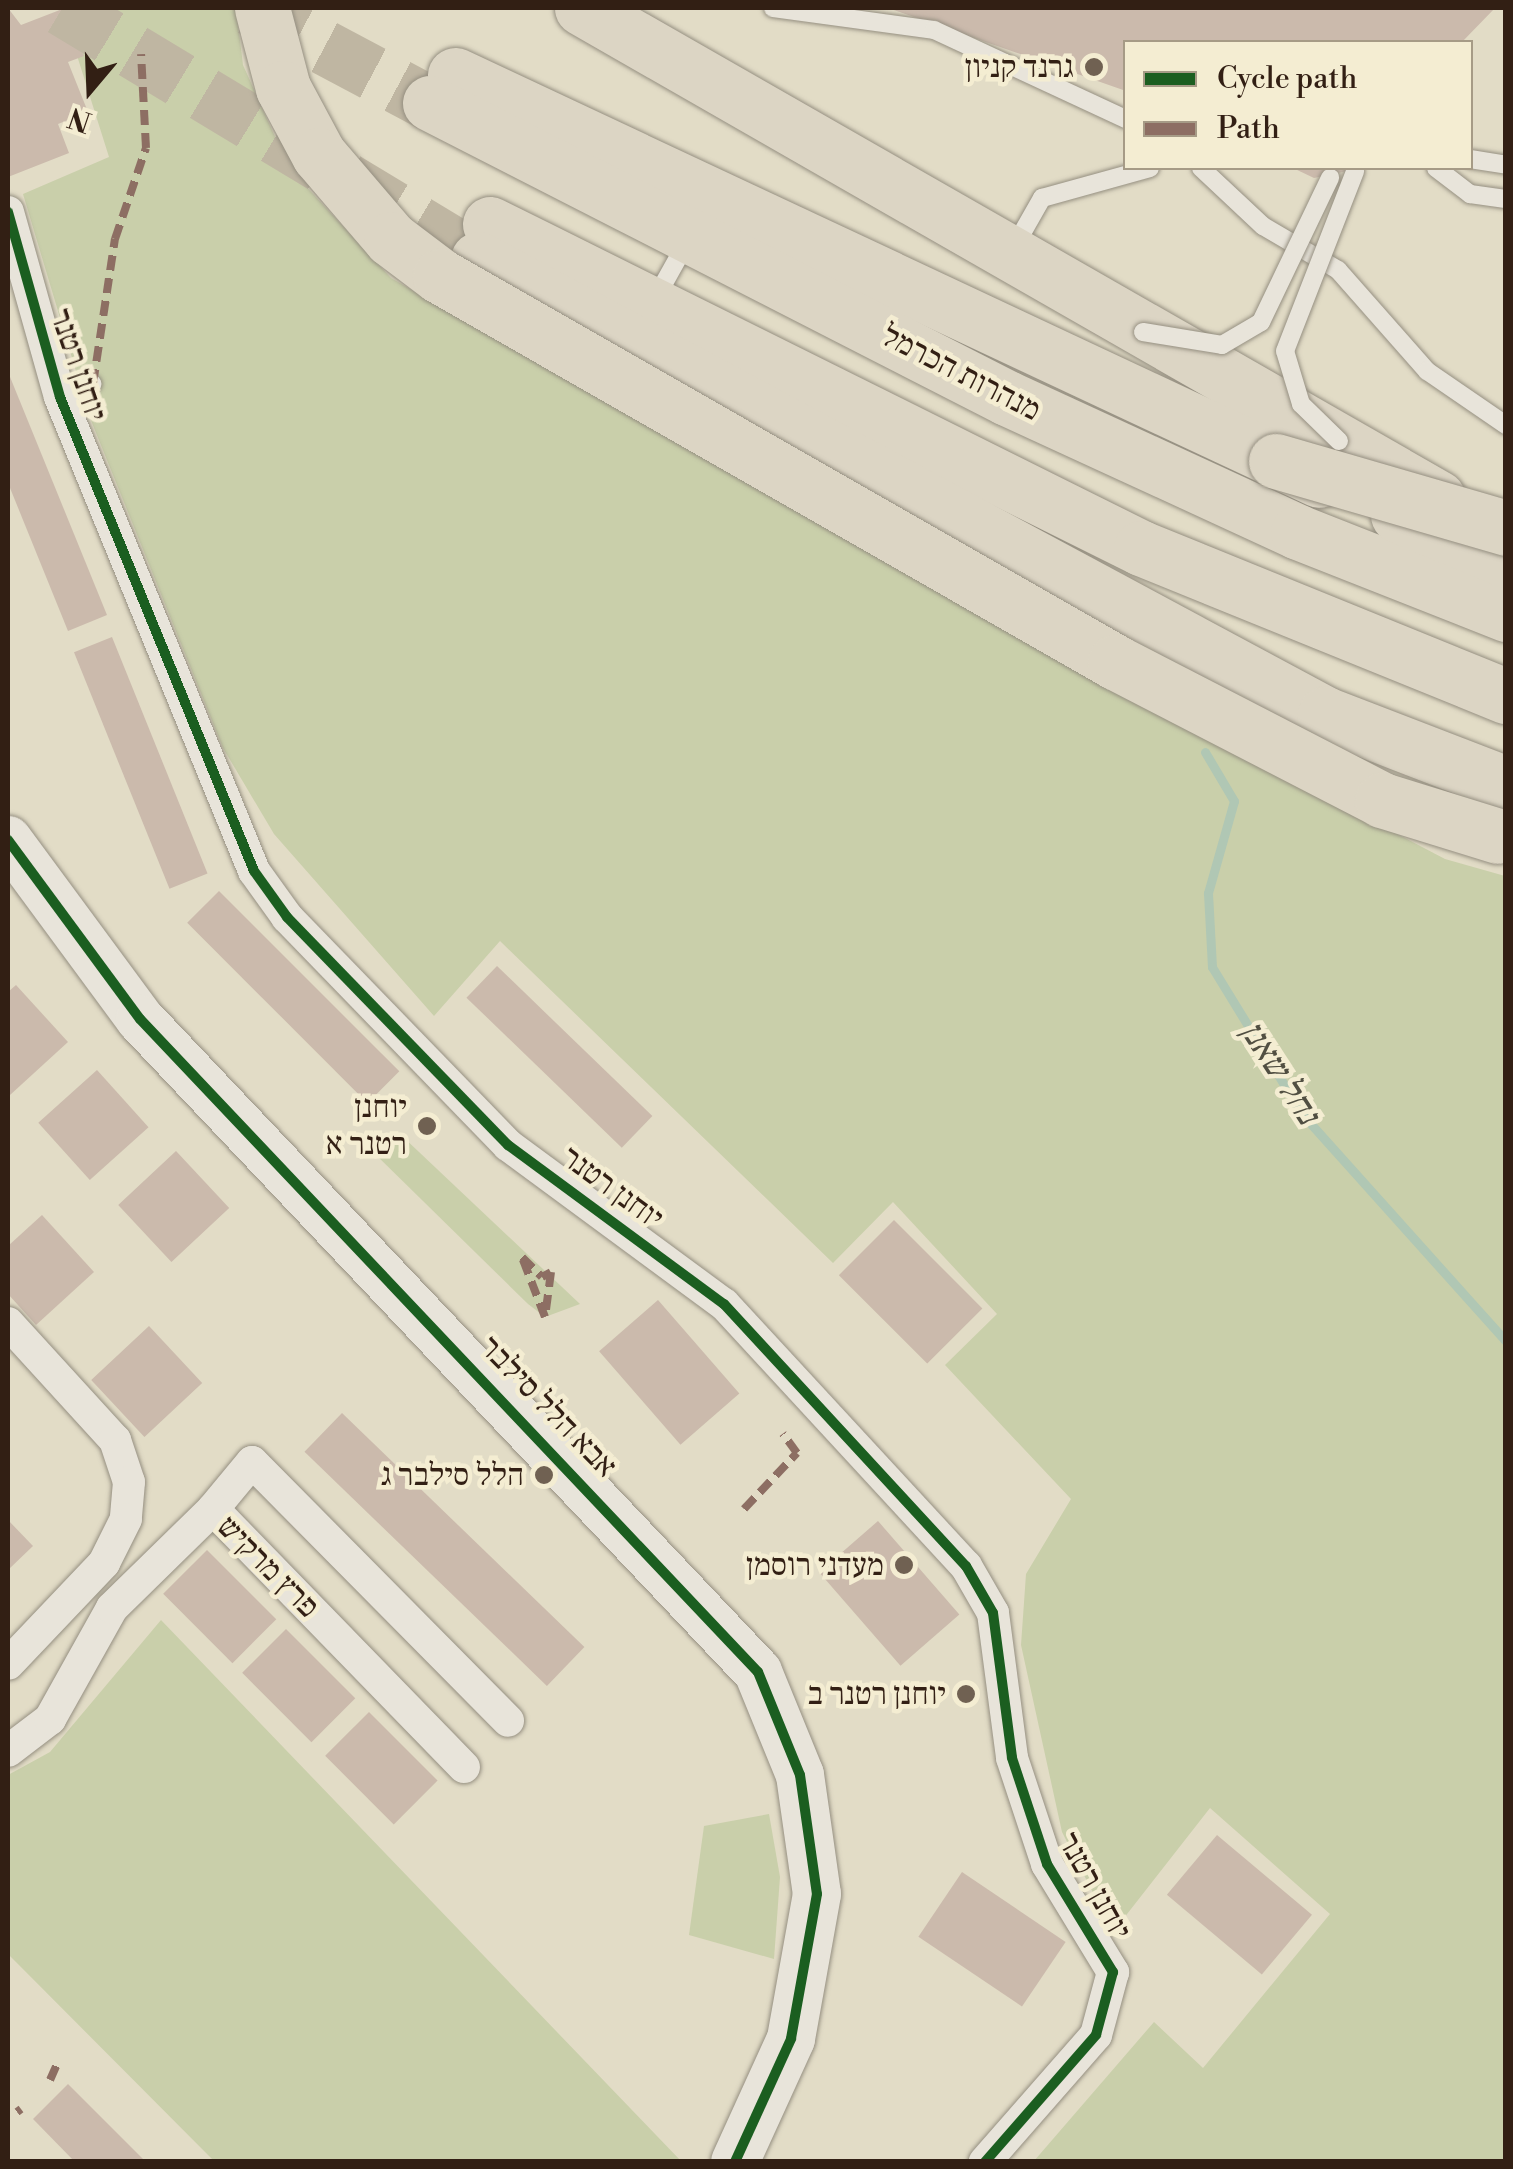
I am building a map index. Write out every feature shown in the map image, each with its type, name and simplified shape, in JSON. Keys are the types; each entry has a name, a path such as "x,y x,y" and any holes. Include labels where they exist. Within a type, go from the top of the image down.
{"highway":[{"path":"262,8 283,88 319,154 391,239 440,276 1164,688 1382,800 1503,819"},
{"path":"582,8 1506,537"},
{"path":"439,87 702,217 1506,560"},
{"name":"מנהרות הכרמל","path":"702,217 1007,398 1481,606"},
{"path":"1489,690 972,468 652,305 484,242 1325,714 1503,819"},
{"path":"1276,461 1506,528"}],"street":[{"name":"יוחנן רטנר","path":"8,212 60,397 230,828 286,917 508,1144 724,1304 966,1566 993,1613 1012,1758 1047,1864 1113,1972 1096,2035 985,2162"},
{"name":"אבא הלל סילבר","path":"8,840 140,1019 758,1672 786,1732 809,1824 818,1894 786,1998 764,2103 735,2162"},
{"path":"8,1322 115,1440 129,1482 126,1520 104,1563 8,1664"},
{"path":"213,1509 252,1462 508,1721"},
{"name":"פרץ מרקיש","path":"8,1751 50,1719 112,1608 213,1509 464,1768"},
{"name":"אבא הלל סילבר","path":"720,2162 764,2103"}],"lane":[{"path":"773,8 934,30 1123,118"},
{"path":"1473,160 1506,165"},
{"path":"1012,254 1042,198 1143,170"},
{"path":"1203,170 1263,226 1338,270 1428,371 1506,424"},
{"path":"1439,170 1470,194 1506,199"},
{"path":"1339,441 1301,404 1285,350 1355,171"},
{"path":"1143,332 1222,345 1261,322 1330,178"},
{"path":"652,305 702,217"},
{"path":"60,397 92,384"}],"green space":[{"path":"62,8 236,8 243,65 289,168 391,278 1006,629 1445,859 1505,876 1505,2161 1034,2161 1154,2022 1203,2068 1330,1914 1210,1808 1113,1932 1062,1832 1021,1645 1026,1574 1071,1499 945,1365 997,1314 893,1202 833,1263 500,941 434,1016 274,834 223,748 90,418 23,194 109,157"},
{"path":"401,1135 580,1304 545,1317 528,1304 372,1151"},
{"path":"161,1620 681,2161 214,2161 8,1954 8,1775 50,1752"},
{"path":"769,1814 780,1877 774,1959 689,1935 704,1826"}],"building":[{"path":"8,8 21,25 65,8 84,56 68,62 88,112 58,124 69,153 8,177"},
{"name":"גרנד קניון","path":"1495,8 1464,40 1123,40 1123,90 891,9"},
{"path":"1297,170 1352,170 1314,178"},
{"path":"8,372 107,615 68,631 8,483"},
{"path":"112,637 208,873 170,889 74,652"},
{"path":"219,891 399,1071 367,1103 187,923"},
{"path":"497,966 652,1116 622,1148 466,998"},
{"path":"16,985 68,1042 10,1095 8,992"},
{"path":"97,1070 149,1127 90,1180 38,1123"},
{"path":"176,1151 229,1208 171,1262 118,1205"},
{"path":"42,1215 94,1272 36,1325 8,1294 8,1246"},
{"path":"894,1220 982,1308 927,1364 839,1275"},
{"path":"658,1300 739,1394 680,1445 599,1351"},
{"path":"149,1326 202,1383 144,1437 91,1380"},
{"path":"342,1413 584,1647 547,1686 304,1452"},
{"path":"8,1520 33,1546 8,1570"},
{"path":"878,1521 959,1615 900,1666 819,1572"},
{"path":"207,1550 276,1619 232,1663 163,1594"},
{"path":"286,1629 355,1698 311,1742 242,1673"},
{"path":"369,1712 438,1781 394,1824 325,1756"},
{"path":"1217,1835 1312,1915 1262,1974 1167,1895"},
{"path":"962,1872 1066,1942 1022,2007 918,1937"},
{"path":"68,2084 146,2162 75,2162 33,2119"}],"waterway":[{"name":"נחל שאנן","path":"1205,752 1234,801 1208,893 1212,967 1302,1114 1506,1341"}],"tunnel":[{"path":"62,8 478,259"},
{"path":"251,8 430,103"}],"marked path":[{"path":"93,384 115,239 146,148 141,54"},
{"path":"522,1257 542,1277 551,1272 545,1317 522,1257"},
{"path":"744,1509 797,1453 783,1434"},
{"path":"50,2080 57,2064"},
{"path":"17,2112 21,2109"}],"cycle path":[{"path":"8,212 60,397 254,871 287,917 508,1145 724,1304 966,1566 993,1613 1012,1758 1047,1864 1113,1972 1096,2035 985,2162"},
{"path":"8,840 140,1019 758,1672 800,1775 817,1894 791,2039 735,2162"}],"place":[{"name":"גרנד קניון","path":"1094,67"},
{"name":"יוחנן רטנר א","path":"427,1126"},
{"name":"הלל סילבר ג","path":"544,1475"},
{"name":"מעדני רוסמן","path":"904,1565"},
{"name":"יוחנן רטנר ב","path":"966,1694"}]}
